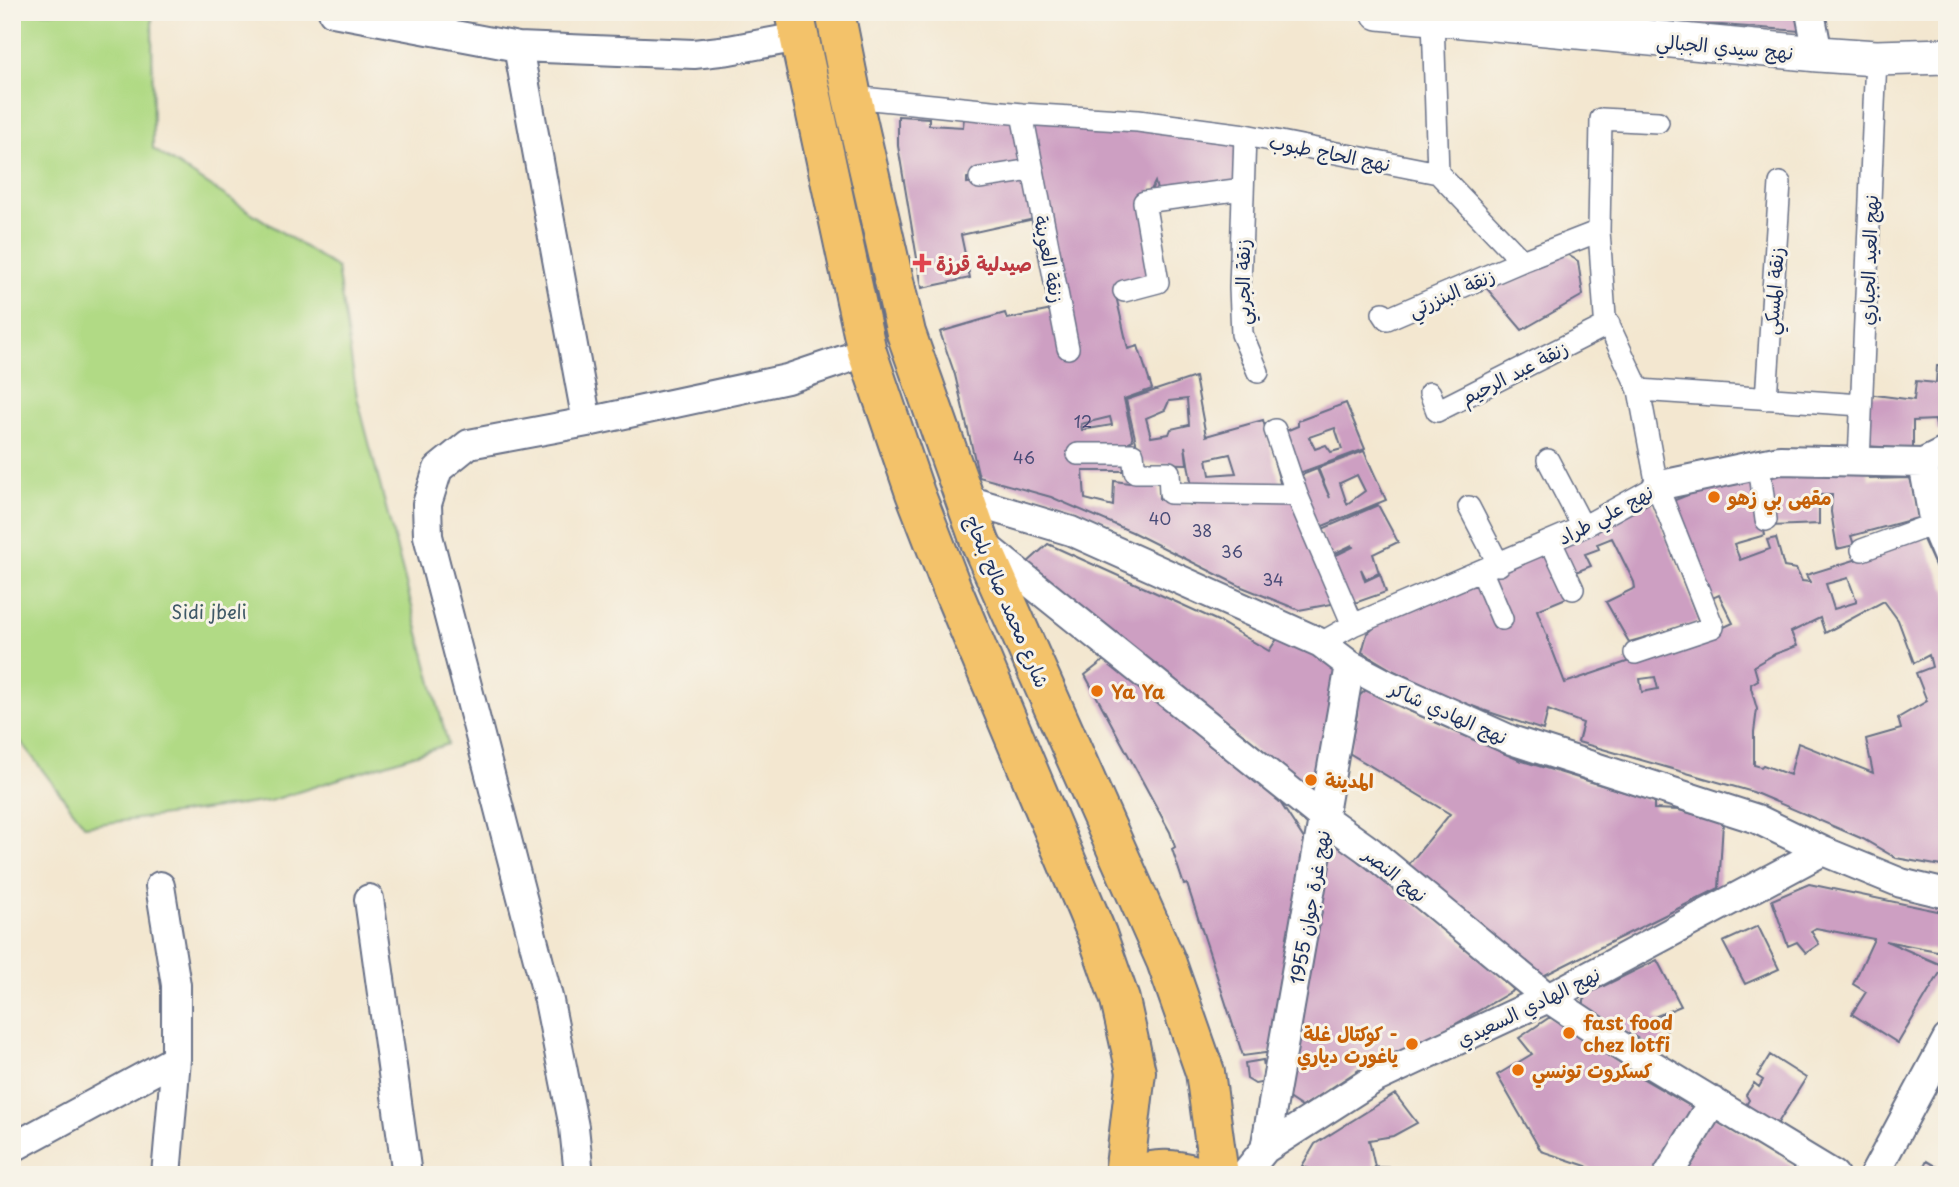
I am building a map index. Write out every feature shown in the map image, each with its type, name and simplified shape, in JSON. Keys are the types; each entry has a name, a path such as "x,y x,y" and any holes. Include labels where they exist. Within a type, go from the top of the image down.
{"main road":[{"name":"شارع محمد صالح بلحاج","path":"835,12 906,333 980,542 1166,961 1205,1072 1219,1175"},
{"path":"797,25 867,352 915,493 953,591 1097,934 1121,1000 1136,1072 1125,1175"},
{"path":"1137,1175 1148,1170 1174,1169 1196,1175"}],"street":[{"path":"333,12 518,47 694,54 729,51 797,25"},
{"path":"1810,12 1818,54"},
{"path":"1405,14 1438,173 1522,261 1599,231"},
{"name":"نهج سيدي الجبالي","path":"1405,14 1818,54 1876,58 1947,56"},
{"path":"518,47 587,422"},
{"name":"نهج العيد الجباري","path":"1859,462 1876,58"},
{"name":"نهج الحاج طبوب","path":"852,97 1022,114 1138,121 1245,135 1438,173"},
{"name":"زنقة العوينة","path":"1022,114 1068,348"},
{"path":"1635,653 1713,627 1657,485 1639,390 1605,317 1599,231 1601,119 1658,122"},
{"name":"زنقة الجربي","path":"1245,135 1240,288 1242,334 1258,372"},
{"path":"980,178 1031,170"},
{"name":"زنقة المسكي","path":"1766,399 1780,183"},
{"path":"1124,291 1158,282 1144,202 1243,189"},
{"name":"زنقة البنزرتي","path":"1384,313 1387,320 1522,261"},
{"name":"زنقة عبد الرحيم","path":"1430,393 1437,411 1609,324"},
{"path":"579,1175 573,1127 549,1001 428,536 427,503 438,468 469,444 787,379 867,352"},
{"path":"1639,390 1861,405"},
{"path":"1275,430 1297,495 1353,625"},
{"path":"1078,454 1133,454 1135,472 1169,472 1170,493 1297,495"},
{"path":"1935,457 1934,524 1947,555"},
{"name":"نهج علي طراد","path":"1321,643 1353,625 1583,527 1657,485 1780,460 1859,462 1935,457"},
{"path":"1548,460 1583,527"},
{"path":"1759,464 1766,520"},
{"name":"نهج الهادي شاكر","path":"964,499 1071,531 1321,643 1350,665 1386,684 1511,740 1757,819 1901,883 1947,894"},
{"path":"1469,507 1491,568 1502,619"},
{"path":"1862,550 1934,524"},
{"name":"نهج النصر","path":"980,542 1325,819 1371,852 1548,998 1619,1045 1834,1175"},
{"path":"1551,542 1573,589"},
{"name":"1955 نهج غرة جوان","path":"1265,1149 1350,665"},
{"name":"نهج الهادي السعيدي","path":"1244,1175 1265,1149 1374,1079 1548,998 1824,851"},
{"path":"160,886 176,985 176,1059 166,1175"},
{"path":"369,899 407,1175"},
{"path":"1874,1175 1947,1039"},
{"path":"12,1148 176,1059"},
{"path":"1668,1175 1713,1101"}],"green space":[{"name":"Sidi jbeli","path":"12,12 152,12 153,149 337,268 357,397 448,744 270,801 85,826 12,730"}],"building":[{"path":"1636,12 1796,12 1800,31 1722,25 1642,24"},
{"path":"898,116 929,118 929,125 963,127 964,117 1017,119 1025,168 967,178 967,183 1025,175 1034,219 961,235 970,278 922,288 898,146"},
{"path":"1028,117 1240,139 1239,183 1158,194 1155,182 1148,196 1151,276 1116,296 1128,349 1138,346 1152,389 1124,399 1133,440 1129,442 1128,471 1083,471 1085,499 1113,506 1114,481 1129,483 1132,477 1159,477 1159,499 1193,505 1192,500 1294,497 1337,603 1299,610 1242,587 1132,532 1051,497 979,477 955,375 940,332 1005,313 1007,319 1052,310 1063,358 1074,355","holes":["1110,417 1112,425 1082,430 1081,424"]},
{"path":"1563,252 1578,261 1583,295 1522,330 1483,284"},
{"path":"1937,366 1947,366 1947,429 1937,431 1935,420 1913,421 1913,449 1864,446 1867,394 1914,400 1916,381 1936,383"},
{"path":"1195,377 1206,436 1263,420 1282,490 1192,487 1185,446 1187,464 1141,463 1126,400","holes":["1187,399 1189,425 1171,429 1169,434 1151,437 1146,418 1165,410 1169,401","1230,454 1236,473 1210,475 1207,459"]},
{"path":"1346,403 1365,449 1294,475 1281,433 1298,426 1298,421","holes":["1335,428 1342,449 1331,452 1326,445 1315,449 1309,437"]},
{"path":"1364,451 1386,500 1318,528 1294,478 1317,469 1330,498 1318,468","holes":["1357,475 1365,491 1347,504 1340,483"]},
{"path":"1867,466 1869,479 1910,478 1921,517 1851,536 1854,545 1837,549 1831,512 1832,495 1819,495 1819,524 1771,526 1767,470"},
{"path":"1751,470 1765,535 1734,544 1740,560 1770,549 1767,540 1776,538 1784,567 1796,569 1802,581 1810,582 1806,575 1921,535 1947,592 1947,867 1896,858 1863,839 1753,792 1578,742 1583,723 1548,710 1543,730 1483,710 1448,697 1362,652 1367,634 1385,618 1545,550 1571,596 1537,610 1565,683 1709,634 1733,623 1719,595 1708,600 1670,502","holes":["1848,578 1857,602 1834,609 1826,584","1884,601 1898,620 1914,663 1929,655 1932,667 1916,673 1927,701 1898,718 1901,729 1866,739 1873,773 1798,743 1790,775 1763,765 1754,765 1757,709 1751,684 1758,680 1754,666 1797,646 1791,632 1820,618 1825,633","1655,677 1658,689 1642,692 1640,679"]},
{"path":"1649,494 1699,622 1629,642 1606,602 1635,588 1612,538 1597,544 1599,549 1585,554 1591,566 1571,574 1557,539"},
{"path":"1378,505 1398,542 1373,554 1379,573 1366,579 1361,569 1365,581 1380,574 1386,592 1349,605 1328,559 1353,547 1352,545 1329,556 1320,530"},
{"path":"1048,544 1218,621 1269,651 1279,636 1342,667 1324,779 1303,790 1026,564"},
{"path":"1112,654 1270,787 1310,848 1272,1052 1243,1056 1187,884 1184,885 1172,849 1175,847 1170,832 1085,675"},
{"path":"1368,688 1405,709 1519,760 1654,801 1654,809 1679,810 1723,822 1719,888 1543,976 1405,869 1450,814 1349,753 1357,714 1356,699"},
{"path":"1341,842 1358,861 1448,929 1514,990 1430,1039 1361,1073 1359,1070 1302,1107 1287,1097 1324,850"},
{"path":"1809,884 1947,913 1947,953 1886,941 1944,966 1898,1043 1852,1014 1866,992 1853,984 1874,939 1816,928 1811,931 1819,944 1806,953 1797,942 1788,946 1772,900"},
{"path":"1758,926 1779,969 1745,984 1723,942"},
{"path":"1657,960 1681,1006 1654,1017 1668,1027 1657,1049 1583,1008 1585,995"},
{"path":"1550,1017 1640,1077 1702,1113 1664,1175 1599,1175 1586,1166 1541,1151 1497,1075 1532,1054 1519,1038"},
{"path":"1770,1055 1806,1078 1771,1134 1740,1115 1749,1100 1746,1095 1754,1083 1759,1087 1763,1080 1757,1076"},
{"path":"1263,1060 1266,1082 1255,1084 1247,1079 1245,1063"},
{"path":"1395,1094 1417,1123 1393,1136 1369,1140 1375,1167 1400,1168 1417,1175 1324,1175 1302,1166 1315,1144"},
{"path":"1712,1115 1807,1175 1675,1175"},
{"path":"1927,1161 1947,1173 1947,1175 1919,1175"}],"place":[{"name":"صيدلية قرزة","path":"922,263"},
{"name":"مقهى بي زهو","path":"1714,497"},
{"name":"Ya Ya","path":"1097,691"},
{"name":"المدينة","path":"1311,780"},
{"name":"fast food chez lotfi","path":"1569,1033"},
{"name":"كوكتال غلة - ياغورت دياري","path":"1412,1044"},
{"name":"كسكروت تونسي","path":"1518,1070"}]}
